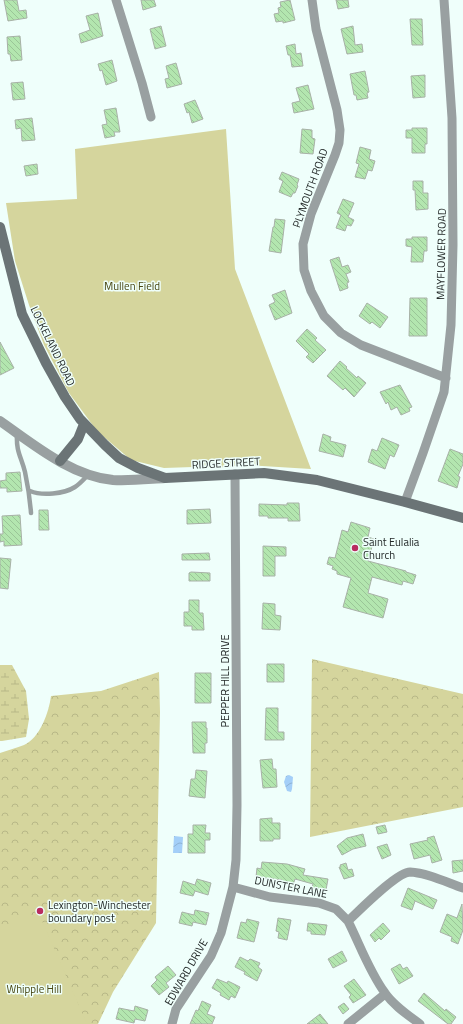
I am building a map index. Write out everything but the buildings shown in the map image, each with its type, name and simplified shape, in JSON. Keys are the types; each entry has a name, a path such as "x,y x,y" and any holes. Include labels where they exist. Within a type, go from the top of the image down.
{"main road":[{"name":"LOCKELAND ROAD","path":"0,226 22,314 65,397 84,424 119,458 138,468 165,478"},
{"path":"60,461 78,439 84,424"},
{"name":"RIDGE STREET","path":"165,478 264,473 317,480 463,518"}],"street":[{"path":"116,0 151,117"},
{"name":"PLYMOUTH ROAD","path":"312,0 316,29 337,110 340,130 339,143 310,214 303,244 304,270 311,291 324,316 341,333 360,345 446,378"},
{"name":"MAYFLOWER ROAD","path":"405,502 444,392 452,325 452,118 444,0"},
{"name":"RIDGE STREET","path":"0,421 60,461 89,474 113,480 165,478"},
{"name":"PEPPER HILL DRIVE","path":"234,887 237,805 235,474"},
{"path":"420,1024 400,1010 385,994 348,921 397,877 408,872 423,874 463,888"},
{"name":"DUNSTER LANE","path":"234,887 270,897 319,903 336,909 348,921"},
{"name":"EDWARD DRIVE","path":"172,1024 176,1009 215,949 234,887"},
{"path":"348,1024 385,994"}],"lane":[{"path":"17,433 18,452 25,471 27,486 30,491 31,513"},
{"path":"30,491 35,494 46,495 71,490 89,474"}],"green space":[{"name":"Mullen Field","path":"226,129 235,269 311,469 245,465 216,468 164,468 131,460 97,431 69,393 44,345 15,261 6,203 77,199 75,149"},
{"path":"312,659 463,694 463,807 310,837"},
{"path":"0,665 12,665 26,691 29,719 26,737 0,741"},
{"path":"159,672 160,712 156,923 113,992 98,1024 0,1024 0,753 24,745 35,737 46,717 51,696 101,691"},
{"name":"Whipple Hill","path":"39,914 87,1024 0,1024 0,927"}],"water":[{"path":"289,775 293,777 291,792 287,791 284,782 286,776"},
{"path":"174,836 183,837 182,853 173,853"}],"place":[{"name":"Saint Eulalia Church","path":"355,548"},
{"name":"Lexington-Winchester boundary post","path":"40,911"}]}
